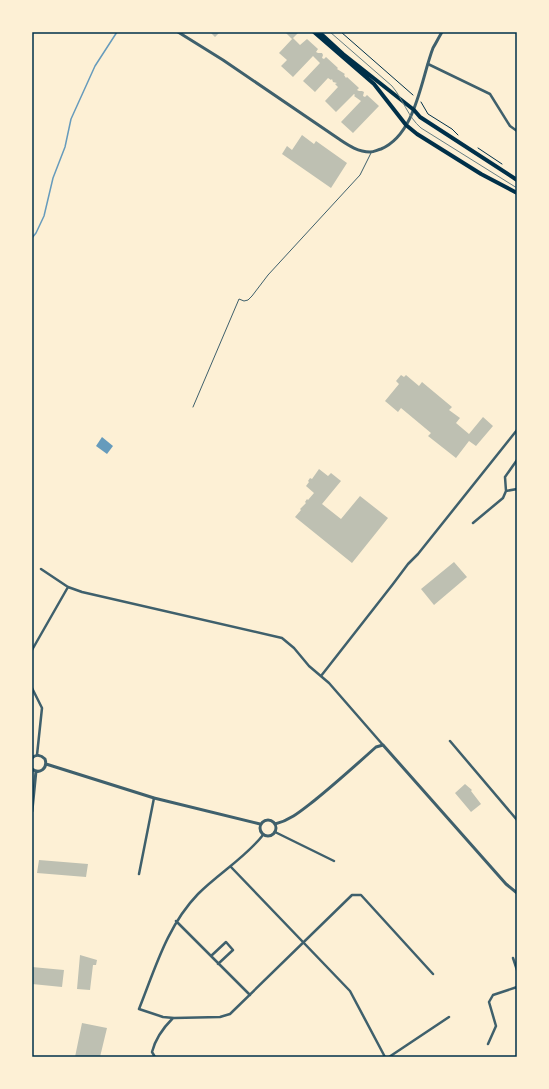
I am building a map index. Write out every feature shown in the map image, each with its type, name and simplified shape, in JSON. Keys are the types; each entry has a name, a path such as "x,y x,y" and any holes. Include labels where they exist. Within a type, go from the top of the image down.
{"main road":[{"path":"314,32 374,84 406,125 417,134 481,174 517,193"},
{"path":"318,32 343,54 414,110 420,117 517,180"}],"street":[{"path":"178,32 223,60 351,147 372,152 386,147 398,138 406,125 414,110 434,47 442,32"},
{"path":"428,64 490,94 510,126 517,131"},
{"path":"321,676 408,564 422,550 517,430"},
{"path":"473,523 503,498 506,491 505,477 517,460"},
{"path":"506,491 517,489"},
{"path":"41,569 68,587 82,592 282,638 294,648 309,666 329,683 506,884 517,893"},
{"path":"32,650 68,587"},
{"path":"32,688 42,708 37,756"},
{"path":"450,741 517,820"},
{"path":"275,824 289,819 297,814 332,787 376,747 383,745"},
{"path":"32,758 37,756 45,759 46,764 43,770 36,772"},
{"path":"46,764 57,769 154,798 260,824"},
{"path":"32,769 36,772"},
{"path":"32,811 36,772"},
{"path":"139,874 154,798"},
{"path":"263,835 259,829 260,824 266,819 272,820 275,824 275,832"},
{"path":"263,835 268,836 275,832"},
{"path":"275,832 334,862"},
{"path":"263,835 231,867 198,894 176,921 162,950 139,1009 163,1017 174,1018 220,1018 230,1014 352,895 361,896 433,974"},
{"path":"231,867 350,991 385,1057"},
{"path":"176,921 250,995"},
{"path":"210,956 226,942 233,950 218,964"},
{"path":"513,958 517,970"},
{"path":"488,1044 496,1026 489,1002 493,995 517,987"},
{"path":"388,1057 449,1017"},
{"path":"154,1057 152,1052 154,1046 167,1024 174,1018"}],"lane":[{"path":"193,407 239,299 244,302 252,296 268,276 360,175 372,152"}],"path":[{"path":"341,32 423,104 428,114 452,129 460,137"},
{"path":"473,145 506,167"}],"water":[{"path":"102,437 113,446 107,454 96,446"}],"building":[{"path":"210,32 220,32 215,37"},
{"path":"285,32 299,32 292,39"},
{"path":"293,38 300,45 307,39 318,49 316,52 322,53 322,58 324,59 326,57 338,68 337,69 345,74 344,75 346,78 347,77 359,88 357,90 364,92 363,96 365,97 367,95 379,106 353,133 341,122 361,101 354,96 354,94 336,112 325,101 338,87 335,84 337,83 328,78 315,92 303,81 320,63 313,56 293,77 281,66 287,60 279,53"},
{"path":"302,135 314,144 316,141 347,163 331,188 282,154 287,146 292,150"},
{"path":"401,375 404,377 406,375 419,386 422,382 452,407 449,410 460,418 456,423 469,434 483,417 493,426 476,446 469,441 456,458 428,436 431,433 401,408 398,412 385,401 399,384 396,381"},
{"path":"319,469 328,476 331,473 341,481 322,504 341,519 360,496 388,518 352,563 295,517 306,503 305,502 307,499 308,500 314,493 306,486 310,478 312,479"},
{"path":"454,562 467,577 434,605 421,589"},
{"path":"465,784 472,790 471,791 481,804 471,812 455,793"},
{"path":"39,860 88,864 86,877 37,873"},
{"path":"80,955 97,960 96,965 93,965 90,990 77,989"},
{"path":"32,967 64,970 62,987 32,984"},
{"path":"82,1023 107,1028 100,1057 75,1057"}],"waterway":[{"path":"32,238 44,216 53,178 65,147 71,119 95,66 117,32"}],"tram line":[{"path":"330,32 392,86 416,124 517,188"}]}
